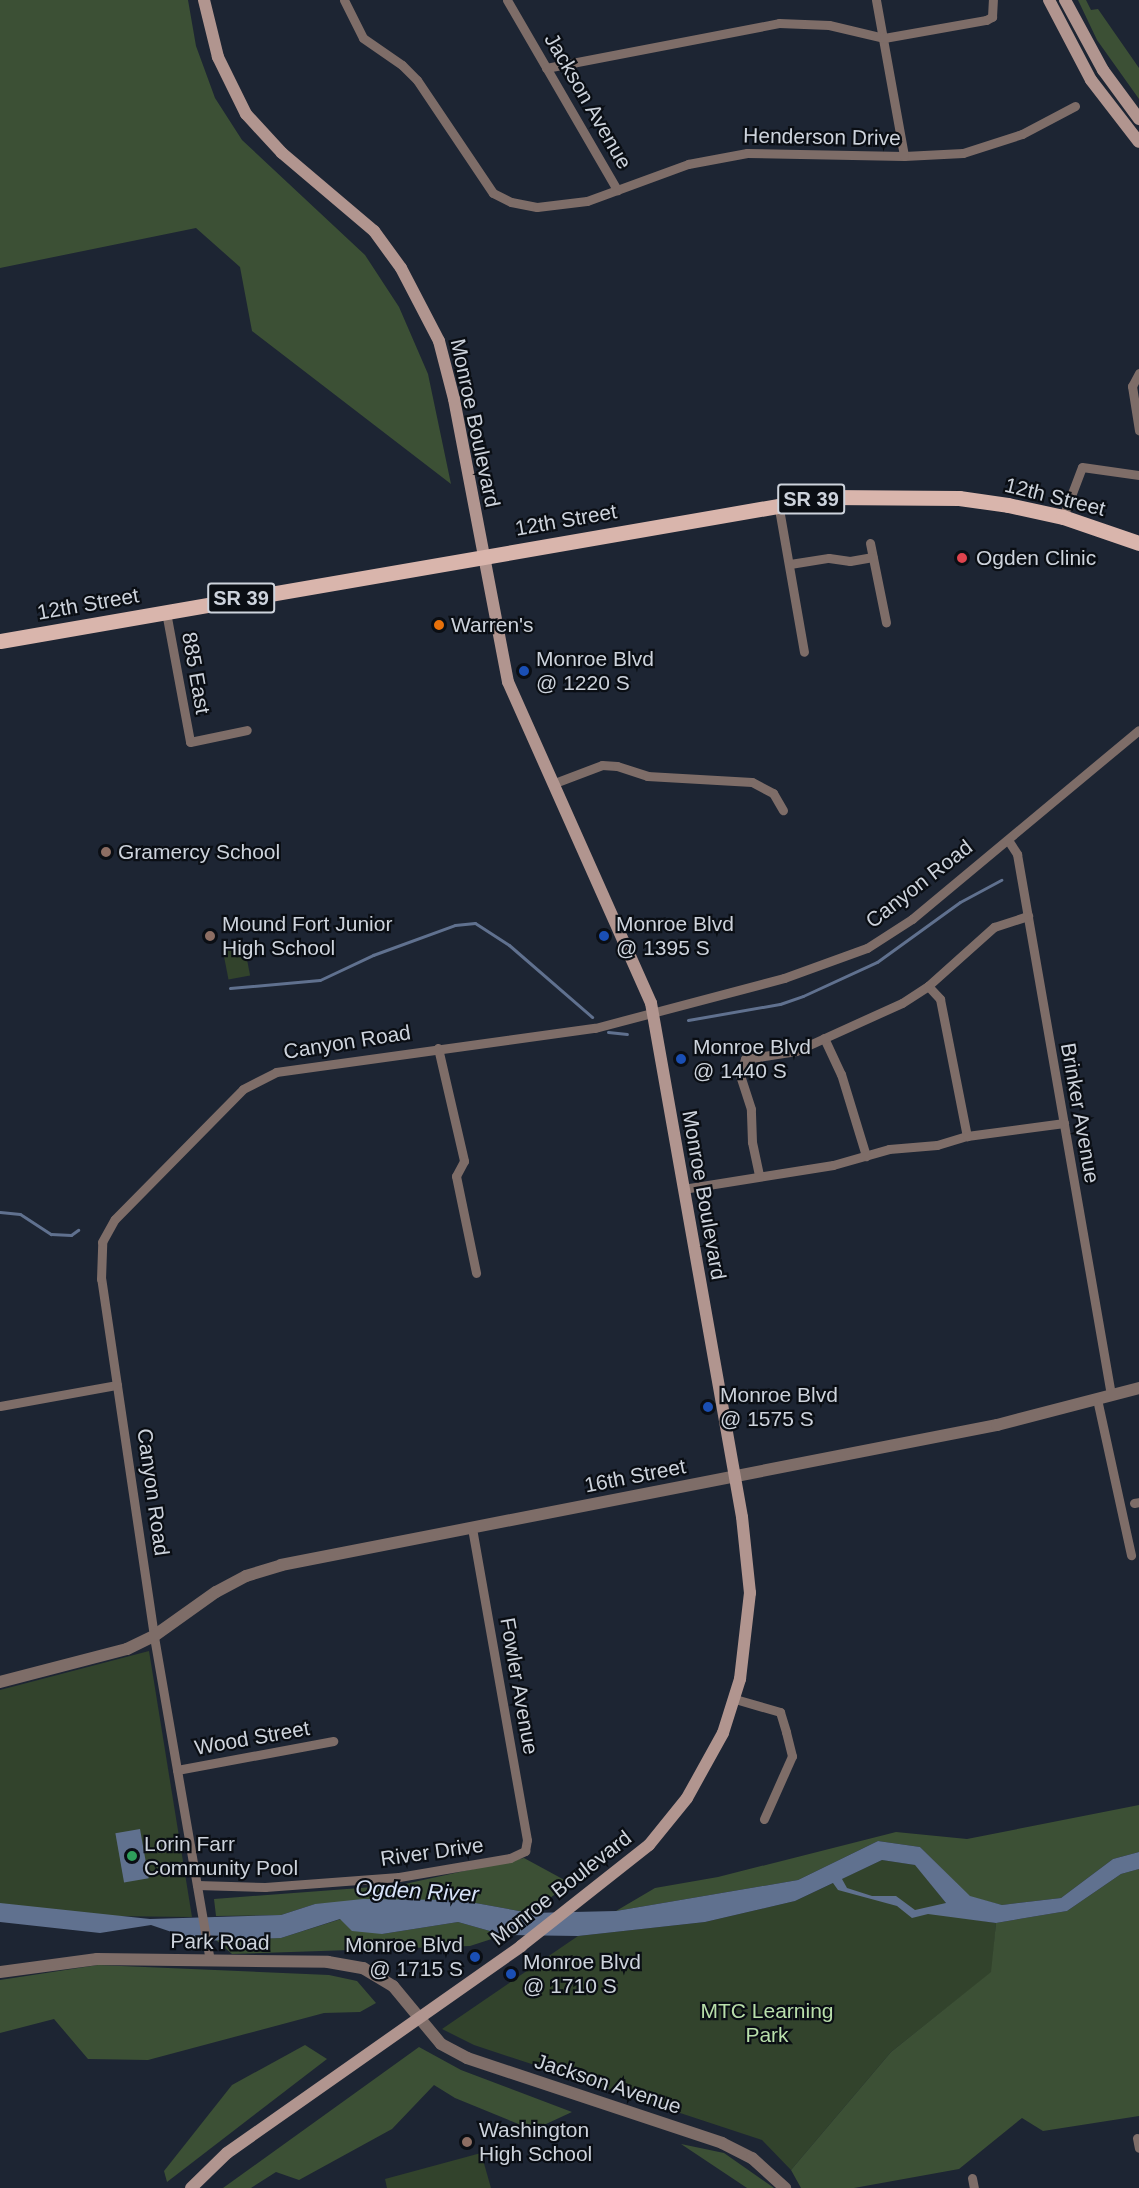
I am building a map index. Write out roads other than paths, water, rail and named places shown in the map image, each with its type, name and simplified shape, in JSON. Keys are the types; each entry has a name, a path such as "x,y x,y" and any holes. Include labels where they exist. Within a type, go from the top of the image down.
{"main road":[{"name":"Monroe Boulevard","path":"191,2188 227,2154 521,1946 641,1853 687,1798 714,1751 735,1700 745,1656 750,1593 735,1477 653,1013 634,964 508,682 449,372 422,303 374,231 282,153 246,114 218,57 204,0"},
{"path":"1049,0 1091,80 1139,142"},
{"path":"1065,0 1103,70 1139,119"},
{"name":"12th Street","path":"0,641 778,503 829,497 959,498 1063,518 1139,543"}],"street":[{"name":"Henderson Drive","path":"344,0 363,38 402,65 417,80 493,193 511,202 537,207 579,203 688,164 747,153 904,156 963,153 995,145 1075,106"},
{"name":"Jackson Avenue","path":"507,0 617,190"},
{"path":"876,0 904,156"},
{"path":"546,68 779,23 829,26 884,39 992,17 993,0"},
{"path":"1139,373 1132,386 1139,430"},
{"path":"1063,518 1082,467 1139,476"},
{"path":"778,503 804,652"},
{"path":"870,543 886,622"},
{"path":"790,564 829,558 850,561 873,557"},
{"name":"885 East","path":"166,612 190,742 247,730"},
{"name":"Canyon Road","path":"210,1961 154,1636 117,1385 100,1252 107,1230 138,1195 252,1083 297,1068 438,1048 553,1035 653,1013 784,978 867,948 912,920 1139,730"},
{"path":"552,784 602,765 617,766 647,776 752,782 773,793 783,810"},
{"name":"Brinker Avenue","path":"1008,840 1017,854 1110,1395"},
{"path":"759,1175 752,1142 752,1109 741,1066 745,1059 796,1051 902,1003 928,986 994,927 1028,916"},
{"path":"928,986 940,999 967,1136"},
{"path":"824,1038 841,1074 866,1156"},
{"path":"438,1048 464,1161 456,1176 476,1273"},
{"path":"683,1189 759,1175 833,1165 866,1156 967,1136 1064,1123"},
{"path":"0,1406 117,1385"},
{"name":"16th Street","path":"154,1636 216,1592 246,1576 281,1565 998,1425 1139,1388"},
{"path":"1097,1399 1131,1555"},
{"name":"Fowler Avenue","path":"471,1528 527,1840 525,1851"},
{"path":"0,1682 127,1649 154,1636"},
{"path":"735,1700 780,1712 792,1756 764,1819"},
{"name":"Wood Street","path":"177,1770 333,1741"},
{"name":"River Drive","path":"197,1885 265,1887 399,1877 510,1858 525,1851"},
{"name":"Park Road","path":"0,1972 97,1959 328,1962 363,1968 393,1986 419,2018"},
{"name":"Jackson Avenue","path":"419,2018 441,2044 467,2058 722,2143 752,2158 785,2188"},
{"path":"972,2178 974,2188"}],"water":[{"name":"Lorin Farr Community Pool","path":"140,1829 149,1878 124,1883 115,1833"},
{"path":"878,1841 920,1847 970,1896 1002,1905 1061,1898 1113,1859 1139,1852 1139,1869 1121,1874 1067,1911 996,1923 928,1914 912,1918 897,1906 838,1890 833,1883 795,1901 705,1922 578,1936 504,1935 458,1922 382,1934 352,1931 340,1919 281,1938 198,1941 151,1925 100,1933 0,1922 0,1903 150,1919 281,1915 315,1904 363,1899 459,1900 530,1913 616,1911 798,1880","holes":["882,1860 915,1865 946,1903 915,1910 896,1896 872,1896 847,1888 842,1879"]}],"waterway":[{"path":"688,1020 780,1004 803,996 877,962 960,902 1001,880"},
{"path":"230,988 320,980 373,955 455,925 475,923 509,945 592,1017"},
{"path":"608,1032 627,1034"},
{"path":"0,1212 20,1214 51,1234 71,1235 78,1230"}],"place":[{"name":"Ogden Clinic","path":"962,558"},
{"name":"Warren's","path":"439,625"},
{"name":"Monroe Blvd @ 1220 S","path":"524,671"},
{"name":"Gramercy School","path":"106,852"},
{"name":"Mound Fort Junior High School","path":"210,936"},
{"name":"Monroe Blvd @ 1395 S","path":"604,936"},
{"name":"Monroe Blvd @ 1440 S","path":"681,1059"},
{"name":"Monroe Blvd @ 1575 S","path":"708,1407"},
{"name":"Lorin Farr Community Pool","path":"132,1856"},
{"name":"Monroe Blvd @ 1715 S","path":"475,1957"},
{"name":"Monroe Blvd @ 1710 S","path":"511,1974"},
{"name":"Washington High School","path":"467,2142"}],"water label":[{"name":"Ogden River","path":"417,1891"}],"park label":[{"name":"MTC Learning Park","path":"767,2023"}]}
